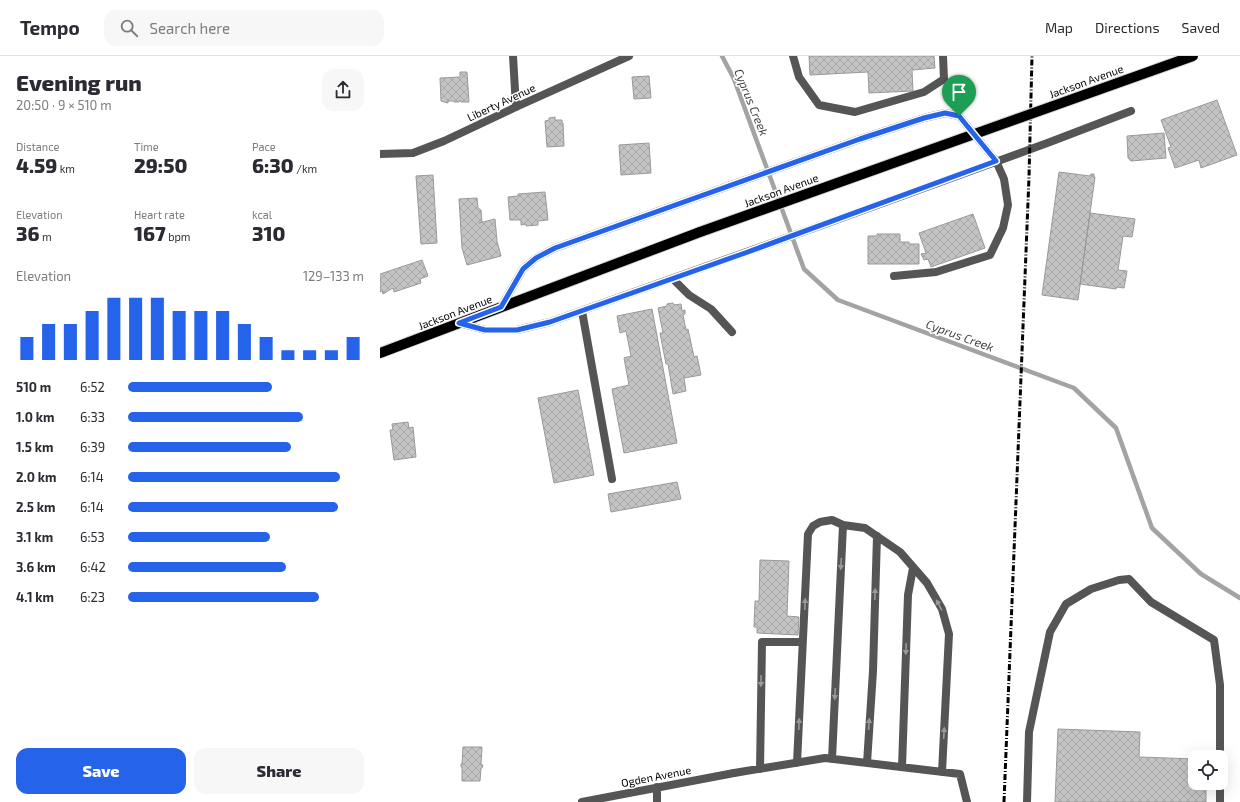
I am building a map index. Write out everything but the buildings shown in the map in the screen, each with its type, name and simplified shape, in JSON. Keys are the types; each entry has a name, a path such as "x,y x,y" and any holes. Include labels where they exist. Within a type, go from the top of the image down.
{"main road":[{"name":"Jackson Avenue","path":"380,353 700,232 1193,56"}],"street":[{"path":"513,56 516,107"},
{"name":"Liberty Avenue","path":"380,154 412,153 444,141 629,56"},
{"path":"793,56 799,77 819,105 856,112 924,92 944,79 943,56"},
{"path":"459,323 485,330 517,330 550,322 825,224 1131,111"},
{"path":"501,307 523,269 536,258 555,248 916,120 945,113 959,116 996,161 1004,179 1008,205 1004,228 990,254 936,272 894,276"},
{"path":"673,279 688,295 711,309 732,332"},
{"path":"582,311 612,480"},
{"path":"797,763 808,534 813,526 820,522 832,520 843,525 865,528 900,552 927,583 942,609 949,634 942,772"},
{"path":"832,759 843,525"},
{"path":"867,763 877,536"},
{"path":"902,767 908,595 913,568"},
{"path":"1027,802 1029,732 1050,632 1066,604 1091,589 1119,580 1129,579 1151,602 1214,640 1220,686 1220,750"},
{"path":"760,769 762,642 802,642"},
{"name":"Ogden Avenue","path":"582,802 734,773 825,758 960,774 967,802"},
{"path":"657,787 657,802"},
{"path":"1220,790 1220,802"}],"waterway":[{"name":"Cyprus Creek","path":"722,56 734,79 804,269 838,300 1074,388 1116,428 1152,528 1201,574 1240,598"}],"railway":[{"path":"1004,802 1029,177 1032,56"}],"route":[{"path":"945,113 959,116 996,161 745,253 550,322 517,330 485,330 459,323 501,307 523,269 536,258 555,248 860,139 924,118 945,113"}]}
